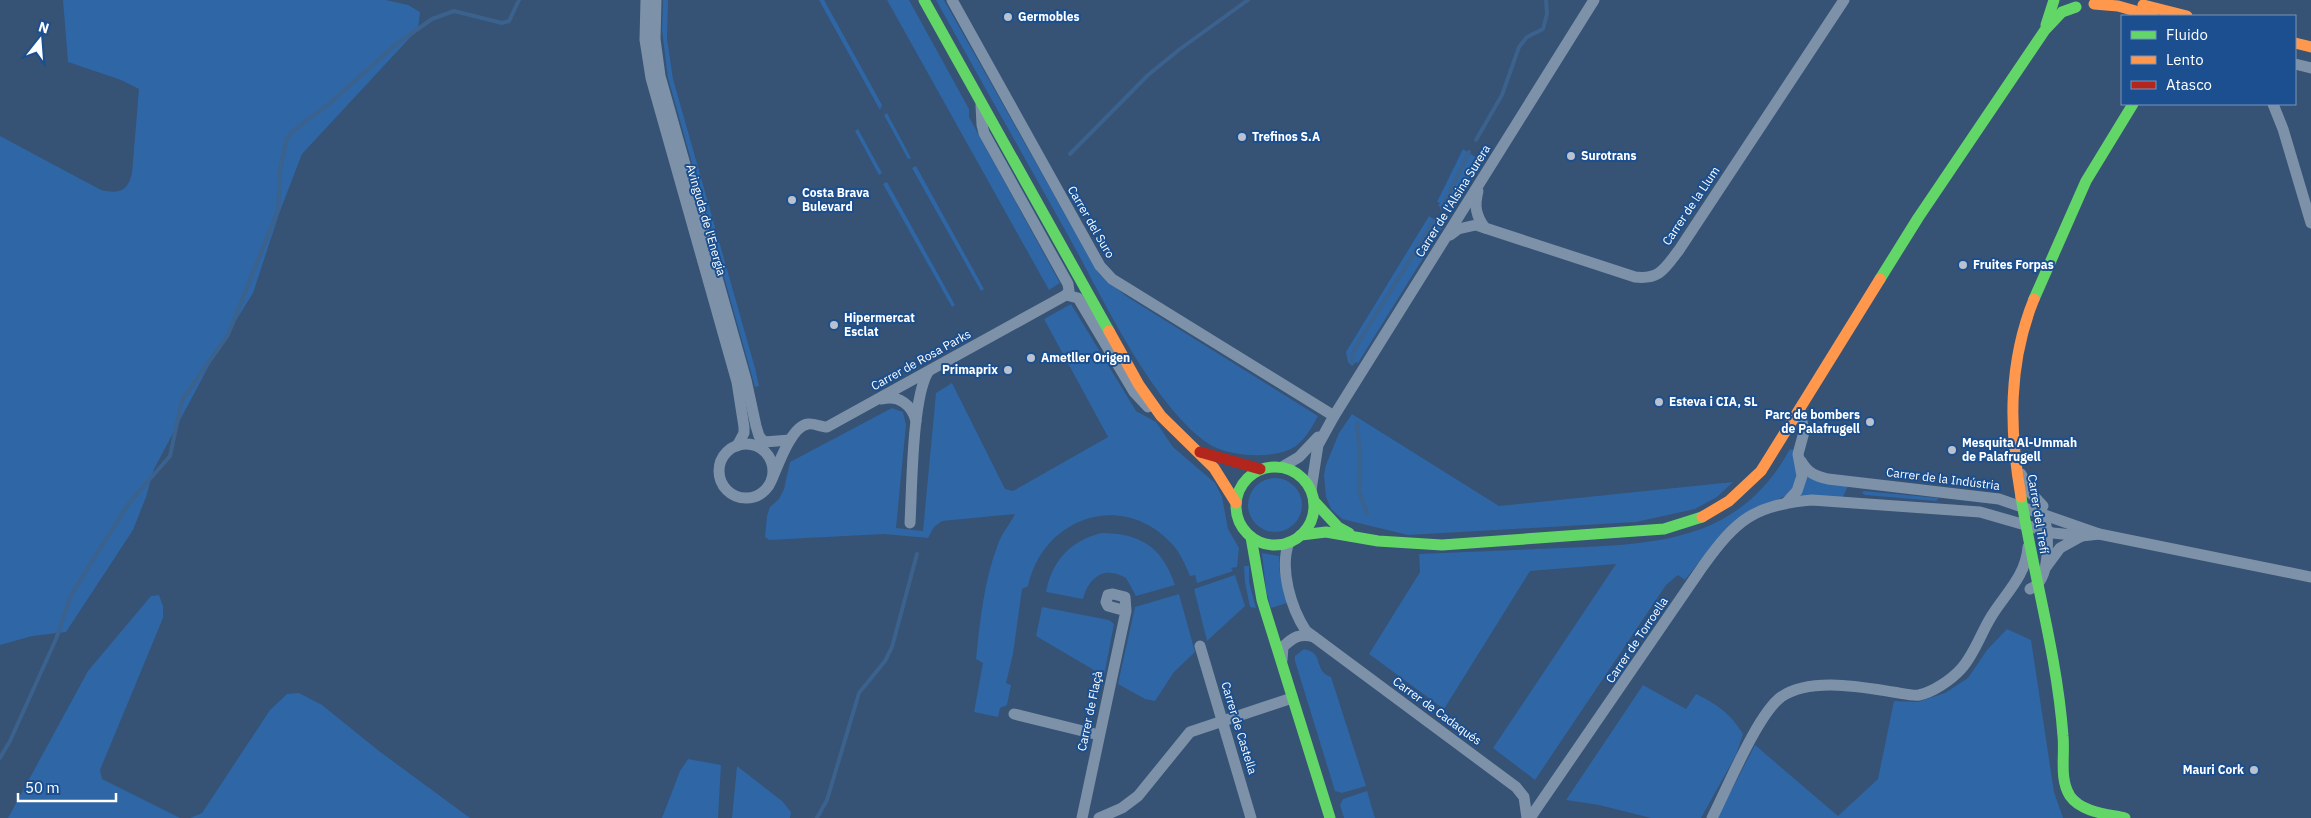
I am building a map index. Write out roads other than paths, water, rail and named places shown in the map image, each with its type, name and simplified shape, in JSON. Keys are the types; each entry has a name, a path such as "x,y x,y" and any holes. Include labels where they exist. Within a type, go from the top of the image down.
{"street":[{"name":"Avinguda de l'Energia","path":"646,0 646,40 651,78 737,382 744,428 744,433 737,446"},
{"name":"Avinguda de l'Energia","path":"656,0 655,39 660,76 744,370 756,426 759,436 764,442"},
{"path":"924,0 1139,385 1161,416 1224,481 1236,503 1239,522 1251,537 1256,555 1257,583 1330,818"},
{"name":"Carrer del Suro","path":"952,0 1100,266 1112,279 1334,416"},
{"name":"Carrer de l'Alsina Surera","path":"1311,490 1318,445 1334,416 1594,0"},
{"name":"Carrer de la Llum","path":"1441,247 1458,229 1476,225 1635,277 1647,278 1658,274 1679,250 1844,0"},
{"path":"2045,30 2054,0"},
{"path":"2062,0 2076,7"},
{"path":"2130,0 2183,15"},
{"path":"1251,537 1273,545 1289,542 1301,536 1326,532 1354,535 1378,541 1442,545 1592,535 1682,525 1716,512 1743,490 1762,470 1918,218 2045,30 2062,12 2096,2 2150,15"},
{"path":"2296,43 2311,47"},
{"path":"2296,53 2311,57"},
{"path":"2296,64 2311,68"},
{"path":"981,102 984,133 1068,284 1069,291 1066,295 1078,298 1134,392 1143,404 1161,416"},
{"name":"Carrer del Trefí","path":"2125,818 2083,806 2073,801 2065,784 2062,722 2041,598 2034,586 2028,542 2019,524 2030,508 2017,475 2013,429 2014,378 2018,349 2025,326 2076,201 2108,139 2132,105"},
{"path":"2273,105 2283,130 2311,223"},
{"path":"1481,182 1476,199 1476,210 1477,218 1485,228"},
{"name":"Carrer de Rosa Parks","path":"790,440 802,426 808,424 827,427 1066,295"},
{"path":"910,523 917,414 924,378 928,372"},
{"path":"897,388 909,391 917,414"},
{"path":"875,401 886,398 899,399 917,414"},
{"path":"1787,502 1797,490 1802,476 1798,448 1804,432 1800,411"},
{"name":"Carrer de l'Alsina Surera","path":"1282,467 1298,457 1312,444 1334,416"},
{"path":"790,440 772,479 763,493 747,499 735,496 725,489 718,474 719,465 728,451 737,446 750,445 790,440"},
{"path":"750,445 764,449 772,462 772,479"},
{"path":"1197,451 1260,469 1282,467 1299,475 1311,490 1314,502 1313,516 1301,536"},
{"name":"Carrer de la Indústria","path":"1801,461 1806,470 1818,476 1868,484 1995,498 2030,508 2073,527 2099,534 2311,577"},
{"path":"2016,462 2024,483 2030,508 2047,531 2044,570"},
{"path":"1236,503 1243,483 1260,469"},
{"path":"1995,498 2013,490 2017,475"},
{"name":"Carrer de la Indústria","path":"1856,502 1850,493 1854,488 1868,484"},
{"name":"Carrer de la Indústria","path":"1787,502 1812,500 1856,502 1958,510 1984,513 2047,531 2082,536 2099,534"},
{"path":"1314,502 1338,527 1354,535"},
{"name":"Carrer de Torroella","path":"1528,818 1727,534 1754,514 1787,502"},
{"path":"1958,510 1986,509 2008,514 2030,508"},
{"path":"2006,595 2021,588 2034,586 2049,560 2060,548 2082,536"},
{"name":"Carrer de Cadaqués","path":"1289,542 1285,554 1286,574 1298,615 1306,631 1516,787 1524,797 1528,818"},
{"path":"1712,818 1761,719 1782,697 1799,690 1836,684 1918,695 1935,688 1961,668 2022,570 2028,542"},
{"name":"Carrer de la Indústria","path":"2294,574 2311,581"},
{"name":"Carrer de Flaçà","path":"1082,818 1126,611"},
{"path":"1282,667 1283,647 1289,641 1304,634 1314,637"},
{"name":"Carrer de Castella","path":"1200,646 1251,818"},
{"path":"1099,818 1122,808 1138,796 1190,732 1292,698"},
{"path":"1014,714 1099,735"}],"waterway":[{"path":"0,758 10,741 56,639 71,595 129,503 170,456 182,400 228,335 278,210 280,170 287,138 294,130 330,103 394,46 432,19 454,11 502,23 509,21 519,0"},
{"path":"1070,154 1148,75 1180,49 1248,0"},
{"path":"1476,140 1502,95 1519,47 1527,37 1543,29 1547,14 1546,0"},
{"path":"1442,208 1469,152"},
{"path":"1352,361 1353,353 1360,340 1435,220"},
{"path":"1357,423 1360,456 1359,491 1367,513"},
{"path":"817,818 827,800 859,693 885,661 892,647 917,554"}],"place":[{"name":"Germobles","path":"1008,17"},
{"name":"Trefinos S.A","path":"1242,137"},
{"name":"Surotrans","path":"1571,156"},
{"name":"Costa Brava Bulevard","path":"792,200"},
{"name":"Fruites Forpas","path":"1963,265"},
{"name":"Hipermercat Esclat","path":"834,325"},
{"name":"Ametller Origen","path":"1031,358"},
{"name":"Primaprix","path":"1008,370"},
{"name":"Esteva i CIA, SL","path":"1659,402"},
{"name":"Parc de bombers de Palafrugell","path":"1870,422"},
{"name":"Mesquita Al-Ummah de Palafrugell","path":"1952,450"},
{"name":"Mauri Cork","path":"2254,770"}]}
